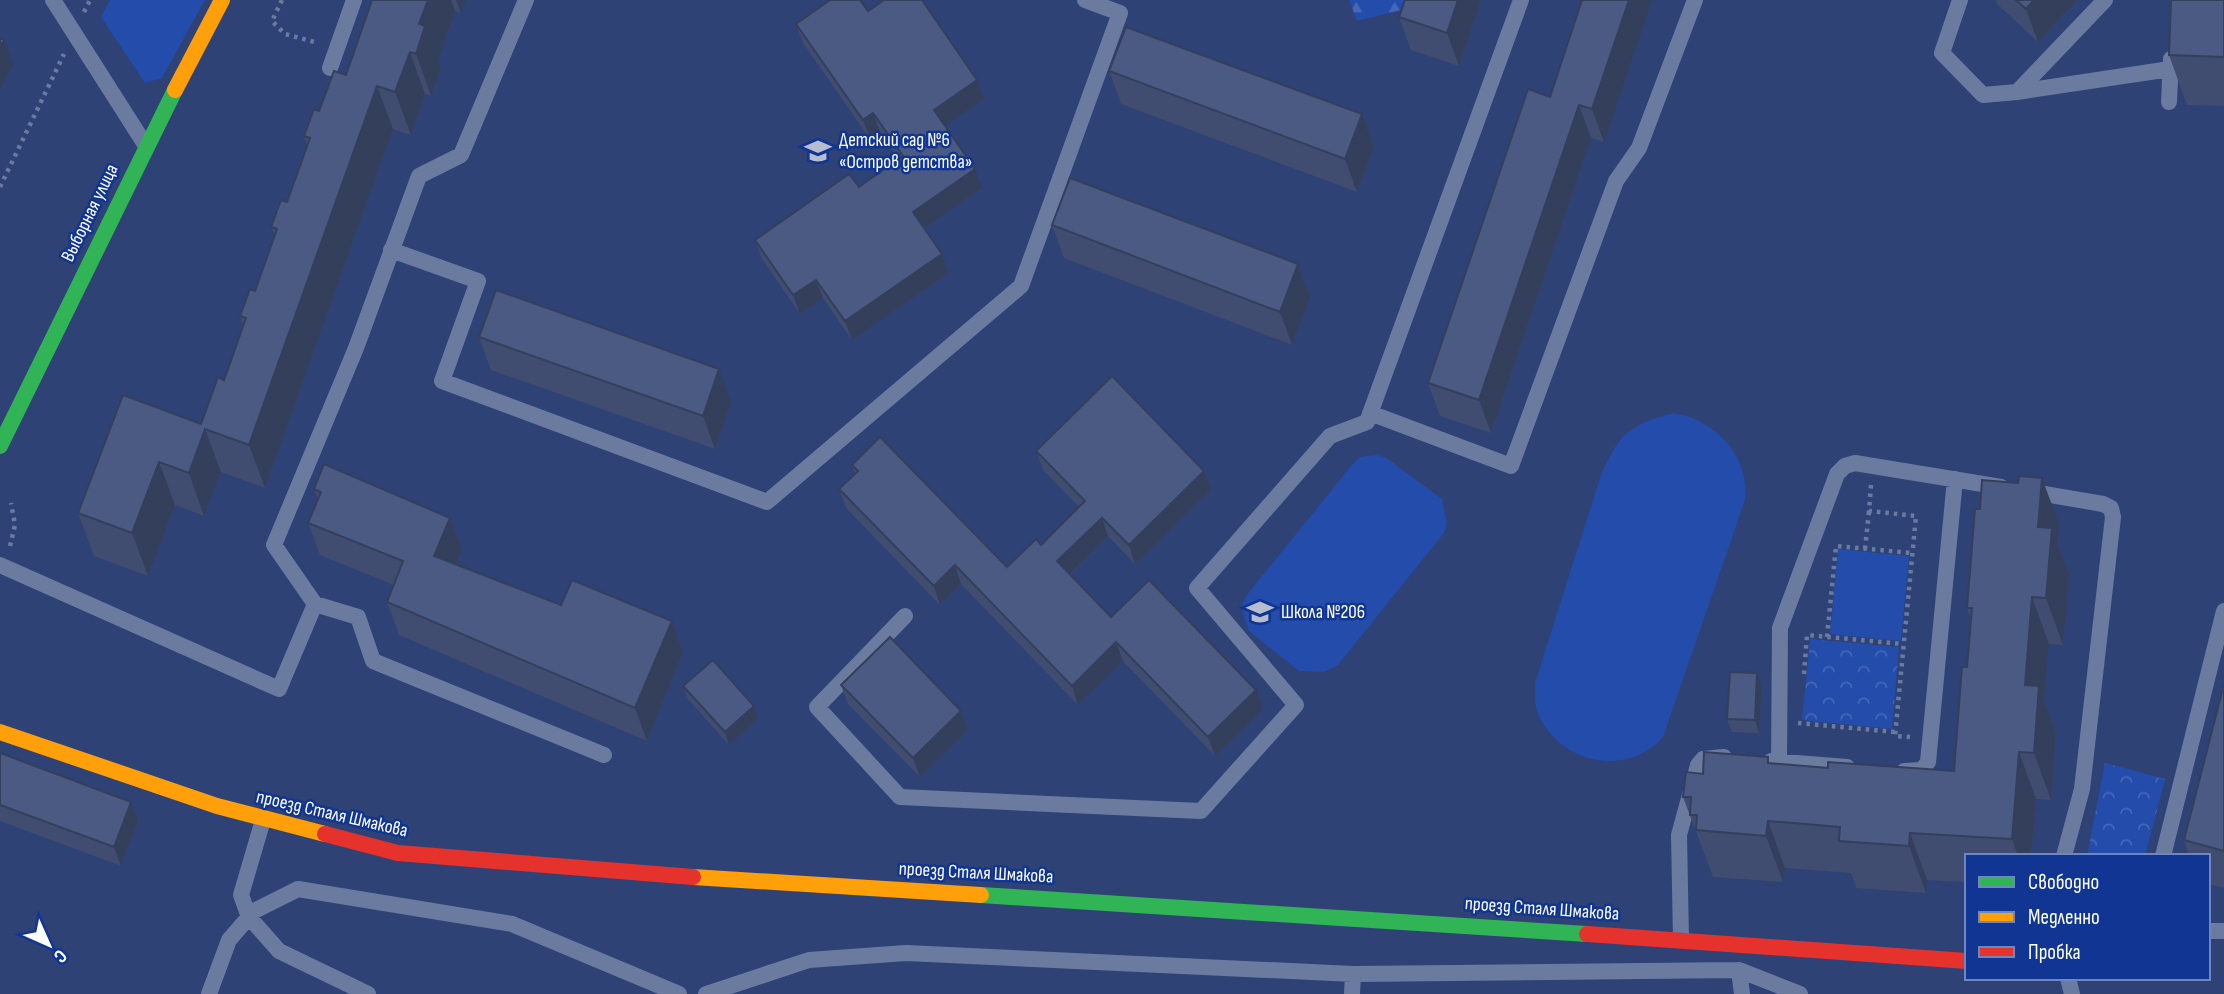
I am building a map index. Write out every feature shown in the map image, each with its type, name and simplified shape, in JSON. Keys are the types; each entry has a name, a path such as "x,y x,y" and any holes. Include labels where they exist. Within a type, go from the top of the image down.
{"street":[{"name":"Выборная улица","path":"0,446 6,421 222,0"},
{"name":"проезд Сталя Шмакова","path":"0,732 263,820 398,853 716,879 1361,918 1965,961"}],"lane":[{"path":"53,0 146,146"},
{"path":"330,68 354,0"},
{"path":"526,0 461,155 419,176 356,348 274,545 315,604 358,617 373,661 604,755"},
{"path":"391,250 478,281 442,381 767,502 1021,286 1119,13 1085,0"},
{"path":"905,616 817,707 900,797 1201,811 1296,705 1197,588 1330,436 1367,422 1521,0"},
{"path":"1370,414 1511,466 1616,181 1639,148 1695,0"},
{"path":"1960,0 1942,54 1983,95 2171,69"},
{"path":"2017,92 2105,0"},
{"path":"2169,102 2171,41"},
{"path":"1779,762 1779,638 1783,618 1837,474 1845,466 1873,466 2104,503 2111,508 2113,517 2082,789 2065,854"},
{"path":"1886,770 1922,770 1928,762 1955,479"},
{"path":"2,566 279,689 315,604"},
{"path":"2163,854 2224,611"},
{"path":"1681,940 1679,835 1698,765 1703,759 1711,756 1860,768"},
{"path":"263,820 242,895 249,917 279,951 368,994"},
{"path":"209,994 229,940 254,911 298,890 512,924 679,994"},
{"path":"706,994 809,960 906,953 1353,974 1740,970 1800,994"},
{"path":"1740,970 1742,994"},
{"path":"1352,994 1353,974"}],"path":[{"path":"0,187 90,0"},
{"path":"282,0 272,20 285,34 336,49"},
{"path":"1865,549 1873,466"},
{"path":"2,566 15,526 11,503"},
{"path":"1869,511 1916,516 1895,736 1930,739"},
{"path":"1827,637 1836,546 1912,554"},
{"path":"1802,685 1807,635 1903,644"},
{"path":"1799,723 1800,711"},
{"path":"1779,721 1895,732"}],"green space":[{"path":"110,0 205,0 162,78 145,83 101,17"},
{"path":"1349,0 1411,0 1409,8 1357,21"},
{"path":"1674,413 1704,423 1727,443 1742,469 1745,500 1663,737 1648,750 1631,758 1612,761 1594,759 1576,753 1560,743 1547,729 1536,708 1535,683 1601,475 1614,449 1627,433 1636,427"},
{"path":"1360,457 1385,457 1442,499 1447,523 1444,533 1338,665 1324,672 1299,671 1249,631 1241,607 1246,596 1351,466"},
{"path":"1838,549 1909,556 1901,641 1830,634"},
{"path":"1810,639 1899,647 1892,729 1802,720"},
{"path":"2105,763 2165,779 2146,854 2087,854"}],"building":[{"path":"372,0 428,0 419,24 425,26 416,54 410,52 395,92 377,86 249,445 205,429 189,473 159,462 132,533 78,513 123,395 201,424 218,377 224,380 246,318 240,316 250,289 255,291 277,229 271,227 281,200 287,202 310,138 304,136 314,109 319,111 334,71 346,75"},
{"path":"830,0 860,0 868,11 884,0 922,0 977,80 934,110 975,169 913,212 942,254 845,321 816,280 793,295 755,240 849,174 859,187 903,156 873,113 863,120 796,24"},
{"path":"1405,0 1458,0 1447,33 1399,17"},
{"path":"1582,0 1629,0 1592,109 1579,105 1479,400 1428,383 1528,89 1550,97"},
{"path":"2016,0 2034,0 2026,9"},
{"path":"2171,0 2224,0 2224,57 2169,55"},
{"path":"1126,27 1362,114 1345,159 1109,71"},
{"path":"1070,178 1298,264 1280,312 1052,225"},
{"path":"496,290 719,369 703,416 479,337"},
{"path":"1112,376 1204,471 1129,545 1102,518 1057,561 1111,617 1149,580 1256,690 1208,737 1116,642 1072,686 955,565 934,586 839,489 858,471 852,465 880,437 1007,567 1036,539 1041,545 1085,501 1036,451"},
{"path":"324,464 450,518 434,556 561,605 572,580 672,621 635,708 387,602 403,561 308,523 321,492 314,489"},
{"path":"2019,476 2042,478 2038,527 2052,528 2046,598 2032,597 2025,685 2039,686 2034,753 2019,752 2012,839 1910,833 1909,846 1839,841 1840,827 1768,821 1766,836 1696,830 1697,815 1690,815 1691,797 1683,797 1686,772 1703,774 1704,752 1768,757 1768,763 1828,768 1828,762 1954,771 1962,667 1967,667 1972,608 1967,608 1975,509 1980,509 1982,480 2018,483"},
{"path":"890,637 961,711 913,758 841,685"},
{"path":"713,660 754,706 725,732 683,686"},
{"path":"1730,672 1757,673 1755,720 1727,719"},
{"path":"2224,684 2224,851 2184,840"},
{"path":"0,753 131,802 114,847 0,805"}],"traffic: fast":[{"path":"0,446 175,90"},
{"path":"981,895 1587,934"}],"traffic: slow":[{"path":"175,90 222,0"},
{"path":"0,732 217,806 325,834"},
{"path":"693,877 981,895"}],"traffic: jam":[{"path":"325,834 398,853 693,877"},
{"path":"1587,934 1965,961"}],"place":[{"name":"Детский сад №6 «Остров детства»","path":"818,151"},
{"name":"Школа №206","path":"1260,612"}]}
